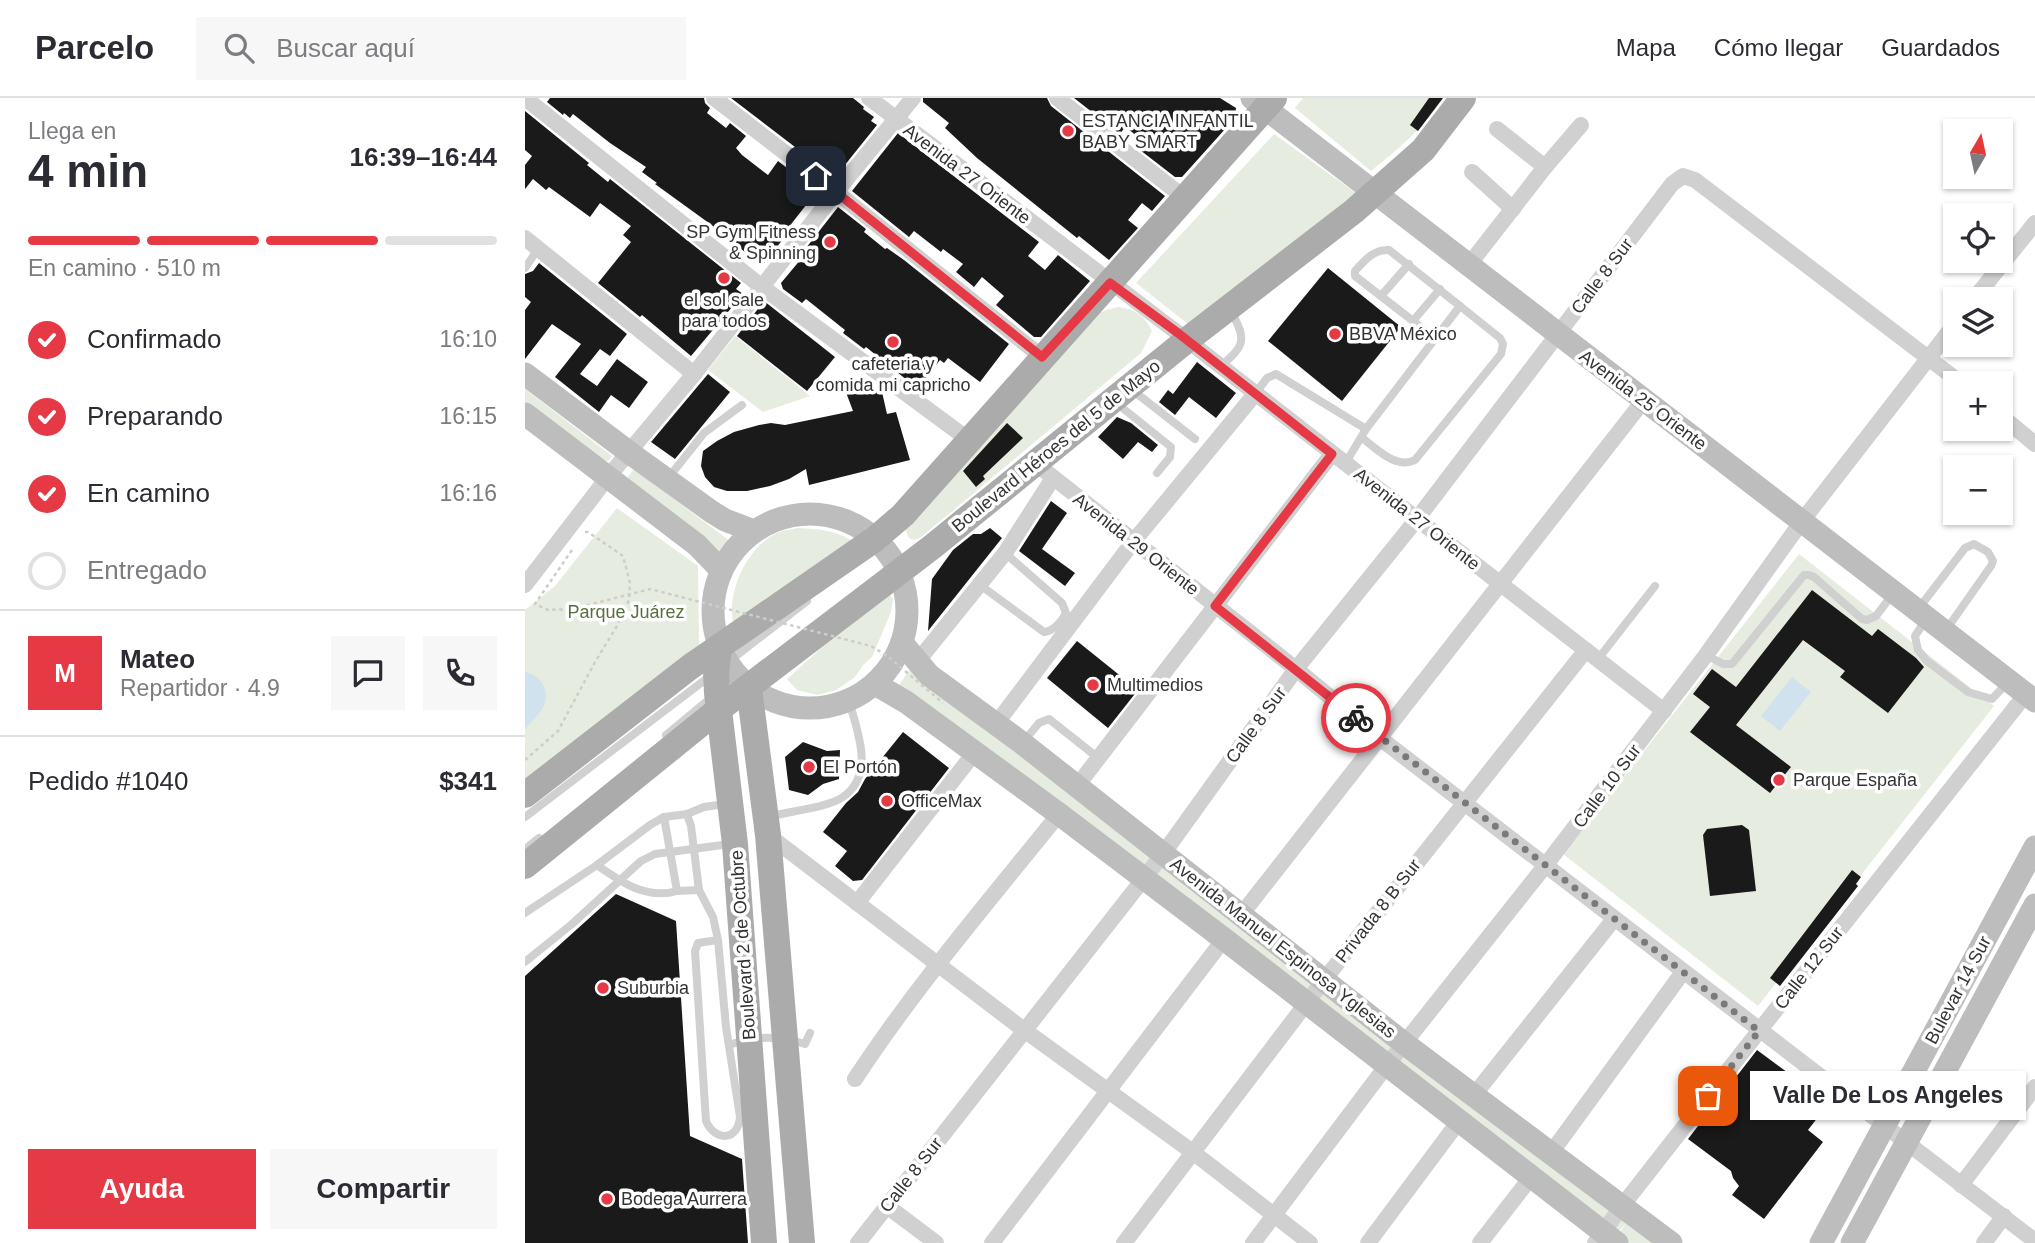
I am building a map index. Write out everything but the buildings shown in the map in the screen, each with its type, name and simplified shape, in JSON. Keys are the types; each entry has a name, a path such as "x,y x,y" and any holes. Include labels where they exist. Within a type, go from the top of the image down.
{"main road":[{"name":"Boulevard Héroes del 5 de Mayo","path":"525,866 729,678 887,556 932,547 1034,470 1121,394 1180,334 1229,307 1354,211 1366,193 1423,150 1464,98"},
{"path":"1423,150 1439,145 1454,135 1471,117 1482,98"},
{"name":"Boulevard Héroes del 5 de Mayo","path":"729,678 887,556 903,515 1042,357 1116,287 1186,199 1270,103"},
{"name":"Avenida 25 Oriente","path":"1270,103 1366,193 1468,266 2023,692"},
{"path":"525,374 725,520 754,531"},
{"path":"526,416 697,545 721,570"},
{"path":"816,514 838,518 858,526 887,556 905,588 907,625 891,666 875,684 849,701 829,707 808,708 787,706 767,699 729,678 713,628 715,588 721,570 735,548 754,531 773,521 794,515 816,514"},
{"name":"Avenida Manuel Espinosa Yglesias","path":"902,643 929,675 1022,743 1405,1044 1671,1243"},
{"name":"Boulevard Héroes del 5 de Mayo","path":"525,795 690,667 729,678"},
{"name":"Boulevard 2 de Octubre","path":"729,678 730,804 735,844 740,1041 764,1243"},
{"name":"Boulevard 2 de Octubre","path":"729,678 767,827 798,1036 802,1243"},
{"name":"Avenida Manuel Espinosa Yglesias","path":"875,684 906,702 975,752 1224,939 1532,1176 1605,1239"},
{"name":"Bulevar 14 Sur","path":"1821,1243 2035,847"},
{"name":"Bulevar 14 Sur","path":"1852,1243 2035,905"}],"street":[{"path":"526,98 762,287 969,440"},
{"path":"715,98 1042,357"},
{"name":"Avenida 27 Oriente","path":"869,98 1180,334 1664,711"},
{"path":"525,584 913,98"},
{"path":"1057,98 1186,199"},
{"path":"1468,266 1581,125"},
{"path":"1497,129 1545,167"},
{"path":"1472,172 1513,209"},
{"name":"Calle 8 Sur","path":"858,1243 1163,854 1296,669 1417,519 1672,184 1683,176 1695,180 1928,357"},
{"path":"1984,287 2035,223"},
{"path":"525,238 694,374"},
{"name":"Calle 10 Sur","path":"1252,1243 1387,1065 1664,711 1802,521 1943,339"},
{"path":"1928,357 1946,371"},
{"path":"996,724 1133,542 1255,394"},
{"path":"1241,915 1644,400"},
{"path":"2013,426 2035,444"},
{"path":"1077,786 1215,606 1339,459"},
{"path":"917,662 1005,553 1034,470"},
{"name":"Avenida 29 Oriente","path":"1034,470 1133,542 1381,739 2035,1241"},
{"name":"Privada 8 B Sur","path":"1124,1243 1324,979 1464,803 1592,654"},
{"name":"Calle 12 Sur","path":"1605,1239 1622,1206 2023,692"},
{"path":"857,903 975,752"},
{"path":"855,1079 938,965 1059,814"},
{"path":"767,827 857,903 1024,1030 1194,1153 1310,1243"},
{"path":"1474,1095 1614,919"},
{"path":"992,1243 1224,939"},
{"path":"1551,1153 1683,972"},
{"path":"1961,1185 2035,1087"},
{"path":"1368,1243 1459,1121"},
{"path":"1480,1243 1532,1176"},
{"path":"887,1206 936,1243"},
{"path":"1984,1243 2004,1216"}],"lane":[{"path":"1366,193 1422,138 1451,98"},
{"path":"1172,227 1270,103"},
{"path":"525,268 538,248"},
{"path":"1255,394 1267,378 1276,374 1364,433 1397,462 1409,463 1415,460 1501,354 1503,344 1500,338 1389,250 1380,249 1366,259 1355,271 1356,276 1435,338"},
{"path":"1381,296 1409,264"},
{"path":"1413,321 1440,289"},
{"path":"1339,459 1364,433 1460,306"},
{"path":"1220,367 1241,345 1240,328 1229,307"},
{"path":"887,556 1089,320"},
{"path":"1121,394 1195,439"},
{"path":"1121,394 1171,447 1170,457 1157,473"},
{"path":"668,480 704,433 742,405"},
{"path":"1034,470 1070,423"},
{"path":"1930,620 1969,545 1979,545 1988,552 1993,561 1991,566 1915,636 1918,650 1927,661 1968,692 1992,699 2023,692"},
{"path":"980,585 1044,632 1053,628 1063,617 1066,613 1062,603 1005,553"},
{"path":"1706,655 1723,664 1732,664 1804,575 1814,577 1867,621 1876,617 1894,593"},
{"path":"1592,654 1655,586"},
{"path":"656,744 815,595"},
{"path":"525,817 729,678"},
{"path":"767,827 842,798 855,784 862,769 862,752 849,701"},
{"path":"1022,743 1039,723 1049,719 1097,757"},
{"path":"525,913 664,817 687,814 703,807 730,804"},
{"path":"687,814 699,890 713,917 740,1041 740,1117 735,1133 726,1136 714,1133 706,1121 695,951 698,943 717,940"},
{"path":"664,817 677,891"},
{"path":"525,849 545,834"},
{"path":"525,962 641,862 655,854 735,844"},
{"path":"597,865 620,881 644,892 699,890"},
{"path":"740,1041 798,1036"}],"path":[{"path":"525,760 558,731 629,600 630,583 623,556 588,532 566,533"},
{"path":"572,550 535,604 548,610 573,609 650,589 871,646 886,655 943,703"}],"green space":[{"path":"1303,98 1443,98 1419,128 1371,171 1295,108"},
{"path":"1274,134 1356,193 1188,324 1136,283"},
{"path":"1118,307 1139,314 1152,331 1141,353 920,538 909,538 905,529 1099,313"},
{"path":"735,336 810,396 763,412 708,370"},
{"path":"525,389 612,456 608,461 595,460 525,405"},
{"path":"634,469 731,542 723,552 711,551 643,499 628,477"},
{"name":"Parque Juárez","path":"617,508 698,566 699,645 525,783 525,610 555,586"},
{"path":"797,528 827,531 855,542 734,630 733,597 745,565 766,540 778,533"},
{"name":"Parque España","path":"1799,554 1994,706 1758,1006 1563,854"},
{"path":"887,589 893,600 891,612 872,657 855,677 836,690 818,695 797,690 787,679"},
{"path":"911,667 1156,852 1141,871 896,690"},
{"path":"1164,859 1664,1243 1624,1243 1616,1237 1626,1224 1614,1235 1149,878"}],"water":[{"path":"525,672 540,680 546,698 542,709 525,729"},
{"path":"1792,677 1811,692 1780,731 1761,716"}],"way so far":[{"path":"1356,718 1759,1031 1708,1096"}],"place":[{"name":"ESTANCIA INFANTIL BABY SMART","path":"1068,131"},
{"name":"SP Gym Fitness & Spinning","path":"830,242"},
{"name":"el sol sale para todos","path":"724,278"},
{"name":"BBVA México","path":"1335,334"},
{"name":"cafeteria y comida mi capricho","path":"893,342"},
{"name":"Multimedios","path":"1093,685"},
{"name":"El Portón","path":"809,767"},
{"name":"Parque España","path":"1779,780"},
{"name":"OfficeMax","path":"887,801"},
{"name":"Suburbia","path":"603,988"},
{"name":"Valle De Los Angeles","path":"1708,1096"},
{"name":"Bodega Aurrera","path":"607,1199"}],"route":[{"path":"816,176 1042,357 1110,283 1332,454 1215,606 1356,718"}]}
